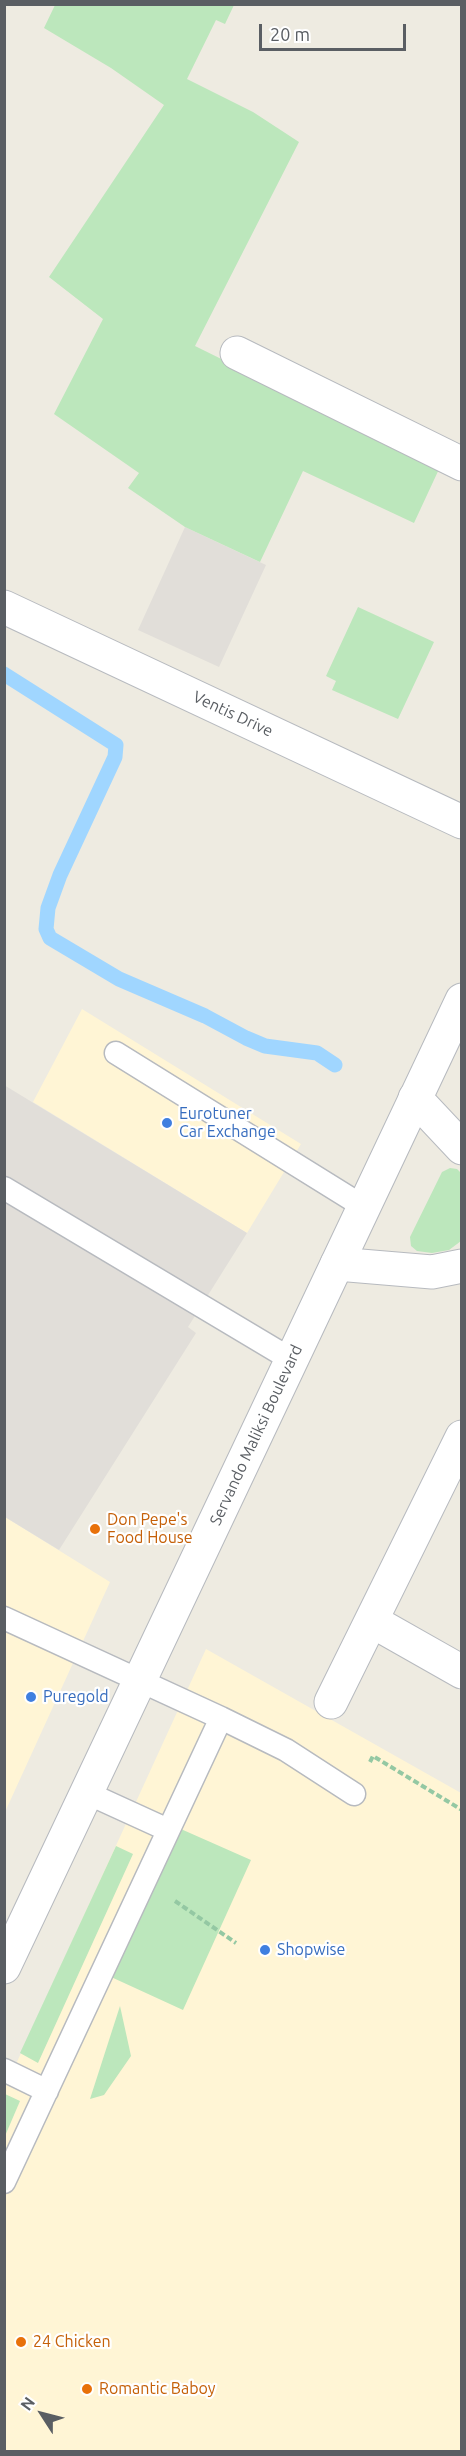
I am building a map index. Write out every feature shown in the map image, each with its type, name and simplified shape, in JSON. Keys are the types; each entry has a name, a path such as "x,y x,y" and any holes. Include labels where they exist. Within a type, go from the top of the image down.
{"street":[{"path":"237,353 462,464"},
{"name":"Ventis Drive","path":"4,607 462,822"},
{"name":"Servando Maliksi Boulevard","path":"4,1967 415,1098 453,1044 462,1000"},
{"path":"415,1098 462,1148"},
{"path":"337,1264 432,1272 461,1265"},
{"path":"332,1702 462,1437"},
{"path":"372,1621 462,1672"}],"lane":[{"path":"116,1053 364,1207"},
{"path":"4,1188 292,1360"},
{"path":"4,1618 286,1750 351,1793"},
{"path":"4,2182 221,1718"},
{"path":"87,1792 168,1830"},
{"path":"4,2070 47,2091"}],"path":[{"path":"351,1793 374,1756 462,1810"},
{"path":"145,1880 236,1942"}],"shaded area":[{"path":"185,527 266,565 219,667 138,630"},
{"name":"Eurotuner Car Exchange","path":"82,1009 301,1144 247,1233 33,1102"},
{"path":"4,1085 247,1233 188,1327 196,1333 59,1550 5,1517"},
{"name":"Puregold","path":"5,1517 110,1582 5,1812"},
{"name":"Shopwise","path":"206,1649 461,1793 461,2451 5,2452 5,2088"}],"green space":[{"path":"55,5 234,5 225,24 216,20 187,79 253,112 299,142 195,346 440,467 414,523 303,471 260,562 185,527 128,488 139,473 54,414 103,319 49,277 164,105 111,68 44,28"},
{"path":"358,607 434,642 398,719 332,690 336,681 326,676"},
{"path":"450,1168 457,1169 461,1173 461,1241 449,1250 432,1253 417,1251 411,1246 410,1237 442,1172"},
{"path":"165,1822 251,1860 183,2010 98,1971"},
{"path":"116,1846 133,1854 38,2063 20,2053"},
{"path":"120,2006 131,2056 104,2095 90,2099"},
{"path":"5,2094 20,2101 5,2136"}],"waterway":[{"path":"4,674 116,745 115,757 60,875 48,908 46,929 50,938 119,979 205,1016 246,1038 265,1046 317,1053 335,1065"}],"place":[{"name":"Eurotuner Car Exchange","path":"167,1123"},
{"name":"Don Pepe's Food House","path":"95,1529"},
{"name":"Puregold","path":"31,1697"},
{"name":"Shopwise","path":"265,1950"},
{"name":"24 Chicken","path":"21,2342"},
{"name":"Romantic Baboy","path":"87,2389"}]}
